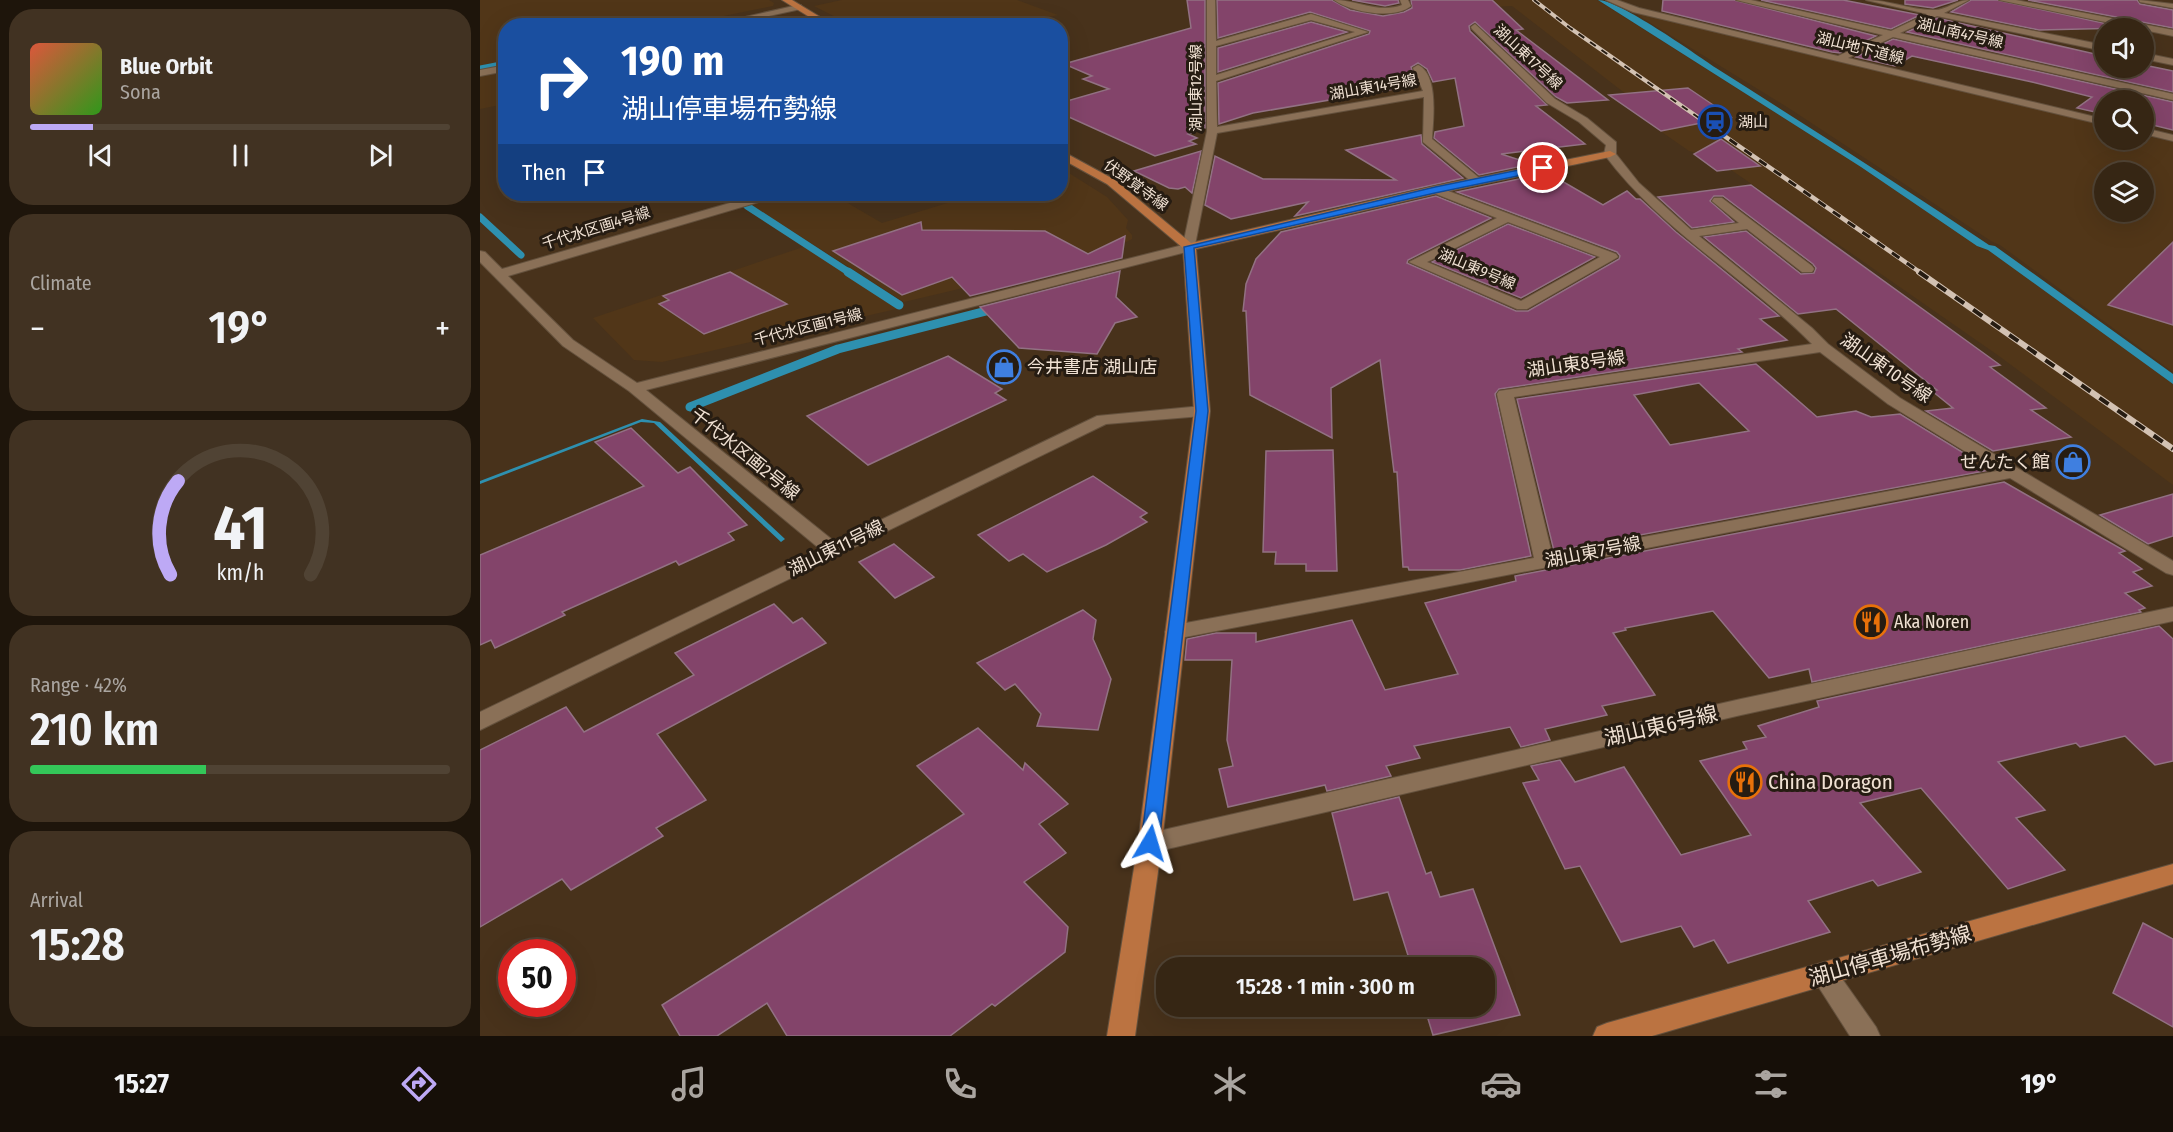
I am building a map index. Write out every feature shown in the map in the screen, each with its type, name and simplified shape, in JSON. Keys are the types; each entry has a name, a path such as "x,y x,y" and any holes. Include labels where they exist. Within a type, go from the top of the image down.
{"main road":[{"path":"786,0 817,18"},
{"path":"1121,1036 1150,843 1202,411 1189,247 1435,190 1610,154"},
{"name":"伏野覚寺線","path":"1068,158 1111,182 1189,247"},
{"name":"湖山停車場布勢線","path":"1607,1036 2173,874"}],"street":[{"name":"湖山東12号線","path":"1189,247 1212,130 1211,0"},
{"path":"1338,0 1385,12 1407,6 1404,0"},
{"name":"湖山地下道線","path":"1610,0 1636,10 2094,120"},
{"name":"湖山南47号線","path":"1740,0 2173,97"},
{"path":"1870,0 2094,46"},
{"path":"1840,58 1965,0"},
{"path":"2003,0 2173,33"},
{"path":"2143,0 2173,6"},
{"path":"1636,10 1653,3"},
{"path":"746,18 798,7"},
{"path":"1210,80 1364,32 1311,17 1211,45"},
{"name":"湖山東17号線","path":"1474,27 1551,101 1583,120 1612,144 1610,154"},
{"path":"2154,58 2173,63"},
{"path":"1418,68 1429,93"},
{"path":"480,73 498,70"},
{"name":"湖山東14号線","path":"1212,130 1429,93 1427,140 1476,181"},
{"path":"2154,133 2173,138"},
{"name":"湖山東10号線","path":"1610,154 1635,185 1688,234 1807,331 1823,347 1894,401 2173,569"},
{"name":"湖山東9号線","path":"1435,190 1611,257 1522,306 1416,262 1507,218"},
{"name":"千代水区画4号線","path":"499,274 747,201"},
{"path":"1718,201 1807,269"},
{"path":"1688,234 1749,225"},
{"name":"千代水区画1号線","path":"634,388 1189,247"},
{"path":"480,255 568,342 634,388"},
{"name":"湖山東8号線","path":"1544,561 1505,394 1823,347"},
{"name":"千代水区画2号線","path":"634,388 832,549"},
{"name":"湖山東11号線","path":"480,722 1103,419 1202,411"},
{"name":"湖山東7号線","path":"1175,632 2012,473"},
{"name":"湖山東6号線","path":"1150,843 1741,707 2173,614"},
{"path":"1824,975 1866,1036"}],"shaded area":[{"path":"480,0 769,0 774,3 773,6 714,18 498,18 498,62 480,66"},
{"path":"842,0 1017,0 1058,15 1046,18 837,18 814,6"},
{"path":"1451,0 1597,0 1861,167 1977,246 1988,250 2173,384 2173,485 1999,356 1714,158 1689,151 1643,119 1644,108 1512,6 1458,8"},
{"path":"1631,11 2094,123 2094,150 2154,150 2154,137 2173,142 2173,372 2000,245 1787,107"},
{"path":"498,72 498,105 480,109 480,76"},
{"path":"1068,172 1107,197 1128,220 1126,228 1132,235 1132,239 1099,256 904,302 751,205 765,201 844,201 882,223 954,201 1068,201"},
{"path":"806,246 901,308 662,362 634,360 593,318"}],"water":[{"path":"1598,0 1608,2 1657,28 1989,245 1995,246 2173,374 2173,384 1988,250 1977,246 1861,167"},
{"path":"642,419 660,422 785,539 781,542 654,423 641,422 480,484 480,481"}],"building":[{"path":"1187,0 1205,0 1205,128 1188,134 1197,138 1189,141 1196,144 1155,156 1068,117 1068,101 1109,89 1083,79 1092,76 1068,66 1068,63 1191,28"},
{"path":"1217,0 1332,0 1350,10 1383,16 1412,8 1411,0 1492,0 1523,29 1516,30 1608,100 1567,103 1556,97 1475,22 1469,26 1470,31 1547,105 1536,106 1585,144 1501,154 1532,164 1479,175 1434,138 1435,132 1464,126 1455,78 1433,82 1427,69 1418,63 1411,67 1418,85 1253,113 1219,124 1218,83 1369,34 1370,31 1310,12 1218,38"},
{"path":"1352,0 1398,0 1399,3 1385,6"},
{"path":"1663,0 1734,0 1876,36 1840,53 1832,52 1662,11"},
{"path":"1761,0 1843,0 1920,15 1891,29"},
{"path":"1905,0 1958,0 1933,8 1905,4"},
{"path":"1971,0 1997,0 2094,21 2094,29 2039,30 1951,12"},
{"path":"2028,0 2137,0 2140,4 2173,10 2173,28 2154,24 2154,18 2121,18"},
{"path":"1937,18 2094,54 2094,74 1907,32"},
{"path":"1311,22 1347,32 1218,72 1218,48"},
{"path":"1893,39 2120,90 2094,90 2094,112 2077,108 2092,97 2032,82 1912,56 1895,66 1856,57"},
{"path":"2154,67 2173,71 2173,92 2111,78 2154,78"},
{"path":"1688,88 1731,117 1661,131 1609,95"},
{"path":"2154,98 2173,102 2173,130 2154,125"},
{"path":"1421,135 1422,144 1463,178 1295,216 1308,202 1231,219 1205,205 1215,156 1263,179 1396,180 1346,150"},
{"path":"1721,139 1760,166 1717,171 1694,154"},
{"path":"1201,151 1192,193 1185,187 1169,188 1134,171"},
{"path":"1548,173 1603,205 1627,191 1636,199 1640,199 1676,232 1779,316 1760,319 1787,340 1738,349 1742,352 1499,389 1495,394 1531,556 1460,570 1409,570 1408,567 1403,567 1397,472 1394,472 1380,360 1331,388 1332,438 1250,395 1246,311 1243,311 1246,284 1256,259 1281,232 1436,196 1491,218 1408,260 1407,263 1516,311 1528,311 1619,259 1620,256 1617,252 1457,192"},
{"path":"1751,185 2000,365 1990,367 2046,408 2031,410 2071,437 1993,451 1926,411 1953,408 1932,391 1937,390 1836,309 1798,314 1704,237 1746,231 1801,274 1814,273 1816,268 1813,264 1723,196 1714,196 1710,201 1734,222 1692,228 1658,197"},
{"path":"921,222 922,230 1045,231 1088,254 1125,236 1122,258 970,296 952,277 902,295 833,251"},
{"path":"1508,224 1595,257 1521,298 1432,262"},
{"path":"2173,242 2173,325 2108,305"},
{"path":"1120,271 1116,297 1137,317 1115,323 1097,354 1019,348 980,307"},
{"path":"730,272 787,304 704,334 659,304 669,300 663,296"},
{"path":"948,356 1002,389 995,393 1006,400 868,465 807,416"},
{"path":"1756,364 1817,417 1856,411 1871,417 1900,414 1967,455 1960,457 1985,471 1554,551 1517,399","holes":["1699,383 1749,431 1670,445 1634,395"]},
{"path":"631,428 678,473 690,467 747,525 728,533 734,540 679,565 676,561 562,612 565,615 495,648 491,640 480,645 480,555 644,486 595,442"},
{"path":"1333,450 1337,571 1306,571 1306,564 1275,564 1276,552 1263,552 1266,451"},
{"path":"1093,476 1147,513 1140,517 1147,522 1106,545 1047,572 1023,554 1009,561 978,535"},
{"path":"2004,482 2125,551 2119,553 2142,569 2133,572 2152,586 2125,593 2145,608 2139,610 2141,612 1812,682 1809,669 1769,678 1713,611 1625,628 1626,630 1613,633 1655,695 1602,706 1607,715 1545,729 1550,740 1521,747 1510,727 1414,746 1420,758 1386,766 1391,776 1327,791 1325,785 1228,807 1219,769 1233,766 1227,740 1232,660 1185,660 1187,639 1216,633 1256,633 1256,642 1352,620 1385,690 1458,674 1425,603 1516,581 1515,576"},
{"path":"2173,494 2173,536 2148,544 2100,515"},
{"path":"894,544 934,577 895,598 859,562"},
{"path":"774,604 793,623 802,618 826,643 657,734 706,800 656,828 663,836 571,890 562,879 480,927 480,750 566,707 584,732 694,675 675,653"},
{"path":"1083,610 1096,620 1093,639 1111,679 1098,730 1037,726 1041,714 1015,684 1005,690 977,663"},
{"path":"2159,626 2173,639 2173,761 2155,765 2125,736 2080,747 2076,743 1998,762 2045,810 2016,818 2065,870 2008,889 1921,788 1860,803 1921,872 1878,886 1873,880 1808,901 1830,932 1728,963 1714,940 1694,947 1681,926 1621,942 1580,866 1565,869 1523,783 1539,780 1531,766 1560,760 1575,782 1624,767 1681,855 1751,835 1700,761 1747,749 1743,742 1766,737 1758,726 1819,707 1817,701"},
{"path":"978,728 1023,770 1025,763 1068,804 1039,824 1066,853 1024,882 1068,927 1065,952 995,1006 992,1004 950,1036 787,1036 767,1003 717,1036 680,1036 662,1005 964,814 917,766"},
{"path":"1399,797 1426,874 1431,872 1440,897 1473,889 1520,1015 1433,1035 1427,1017 1495,1017 1495,957 1409,957 1388,892 1354,900 1332,813"},
{"path":"2143,923 2173,939 2173,1027 2113,993"}],"waterway":[{"path":"480,68 498,65"},
{"path":"747,206 850,273"},
{"path":"480,217 521,255"},
{"path":"848,272 899,305"},
{"path":"690,407 838,349 998,308"}],"railway":[{"path":"1534,0 1570,28 1702,120"},
{"path":"1700,119 1921,273"},
{"path":"1919,272 2173,449"}],"place":[{"name":"湖山","path":"1715,122"},
{"name":"今井書店 湖山店","path":"1004,367"},
{"name":"せんたく館","path":"2073,462"},
{"name":"Aka Noren","path":"1871,622"},
{"name":"China Doragon","path":"1745,782"}],"route":[{"path":"1150,843 1202,411 1189,247 1435,190 1543,168"}]}
